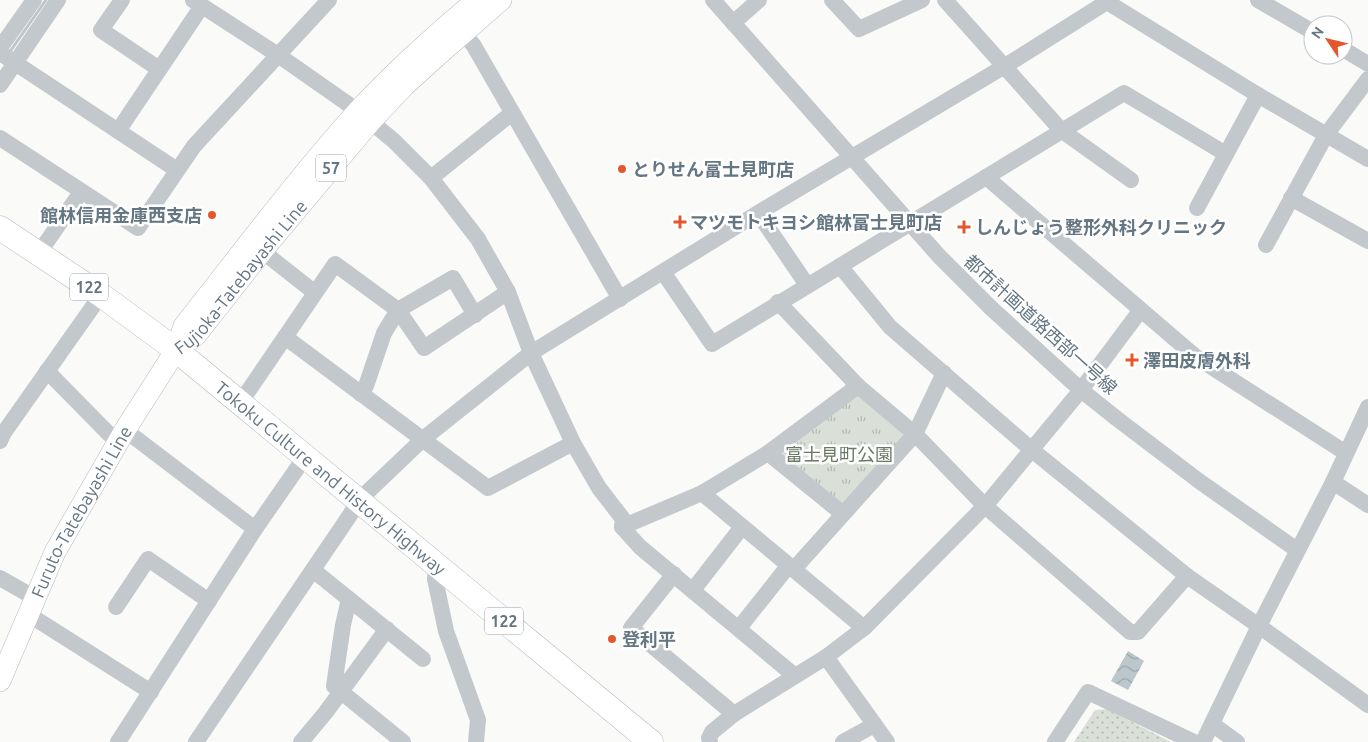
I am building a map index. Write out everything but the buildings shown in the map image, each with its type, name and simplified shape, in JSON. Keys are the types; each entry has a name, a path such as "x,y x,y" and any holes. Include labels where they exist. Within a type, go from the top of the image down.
{"highway":[{"name":"Tokoku Culture and History Highway","path":"0,228 101,295 176,350 651,742"}],"main road":[{"name":"Fujioka-Tatebayashi Line","path":"176,350 196,335 262,251 394,74 477,0"},
{"name":"Fujioka-Tatebayashi Line","path":"176,350 184,326 297,183 364,116 405,85 501,0"},
{"name":"Furuto-Tatebayashi Line","path":"0,681 55,552 122,435 176,350"}],"street":[{"path":"0,48 34,0"},
{"path":"0,85 58,0"},
{"path":"122,0 101,30 159,69"},
{"path":"0,138 138,228 194,146 329,0"},
{"name":"都市計画道路西部一号線","path":"713,0 909,222 973,291 1080,390 1192,475 1297,550"},
{"path":"733,23 759,0"},
{"path":"832,0 859,29 922,0"},
{"path":"945,0 1061,130 1131,180"},
{"path":"1258,0 1303,26"},
{"path":"198,741 358,500 422,439 531,353 758,213 853,158 1109,1 1258,95 1368,159"},
{"path":"118,131 204,4 364,116 394,141 431,178 478,239 508,292 531,353 574,443 599,488 623,519 622,527 640,547 795,676"},
{"path":"464,32 474,46 620,298"},
{"path":"0,54 177,170"},
{"path":"1353,55 1368,64"},
{"path":"1266,245 1326,135 1368,79"},
{"path":"663,272 712,344 1124,92 1226,154"},
{"path":"1196,208 1258,95"},
{"path":"431,178 512,113"},
{"path":"986,177 1200,361 1346,453"},
{"path":"39,253 81,192"},
{"path":"1291,198 1368,241"},
{"path":"758,213 808,285"},
{"path":"262,251 314,292"},
{"path":"240,403 334,264 398,310 424,348 508,292"},
{"path":"840,266 890,327 1032,450 1187,576 1368,705"},
{"path":"361,394 366,386 384,333 398,310 453,278 475,315"},
{"path":"1,436 101,295"},
{"path":"778,302 858,386 916,434 985,506 1130,632 1138,632 1187,576"},
{"path":"711,737 734,714 826,657 864,628 985,506 1080,390 1140,311"},
{"path":"285,337 488,488 574,443"},
{"path":"48,371 109,434 122,435 255,530"},
{"path":"739,628 792,567 916,434 944,373"},
{"path":"622,527 702,493 768,453 858,386"},
{"path":"1203,742 1297,550 1333,482 1368,407"},
{"path":"768,453 843,514"},
{"path":"118,742 255,530 305,457"},
{"path":"1333,482 1368,505"},
{"path":"702,493 864,628"},
{"path":"693,590 742,527"},
{"path":"116,607 148,559 209,601"},
{"path":"436,565 435,579 446,631 478,720 476,742"},
{"path":"313,570 423,659"},
{"path":"674,574 630,628 734,714"},
{"path":"0,578 31,606 151,692"},
{"path":"349,599 334,686 400,741"},
{"path":"302,742 387,630"},
{"path":"826,657 887,742"},
{"path":"1055,742 1088,692 1194,742"},
{"path":"1212,724 1237,742"},
{"path":"843,742 874,725"}],"green space":[{"name":"富士見町公園","path":"858,386 915,434 843,514 768,453"},
{"path":"1107,709 1171,742 1074,742 1095,710"}],"water":[{"path":"1128,651 1144,661 1128,690 1111,681"}],"waterway":[{"path":"9,53 46,0"}],"place":[{"name":"とりせん富士見町店","path":"622,169"},
{"name":"館林信用金庫西支店","path":"212,215"},
{"name":"マツモトキヨシ館林富士見町店","path":"680,222"},
{"name":"しんじょう整形外科クリニック","path":"964,227"},
{"name":"澤田皮膚外科","path":"1132,360"},
{"name":"登利平","path":"612,639"}]}
